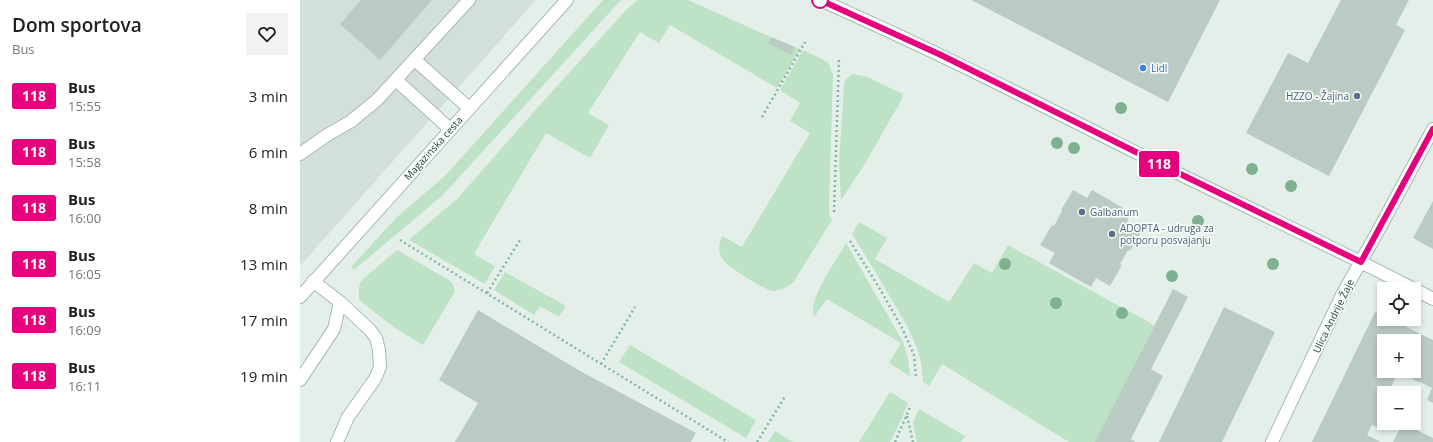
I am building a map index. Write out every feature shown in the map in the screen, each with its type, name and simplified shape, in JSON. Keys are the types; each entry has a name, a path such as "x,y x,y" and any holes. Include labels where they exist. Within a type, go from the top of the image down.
{"street":[{"path":"300,154 327,135 350,122 377,100 469,0"},
{"name":"Magazinska cesta","path":"300,297 567,0"},
{"path":"820,0 941,55 1433,299"},
{"path":"415,60 469,108"},
{"path":"396,80 450,129"},
{"name":"Ulica Andrije Žaje","path":"1272,442 1342,295 1433,128"},
{"path":"314,281 340,302 370,330 376,338 380,350 380,367 375,379 348,416 337,442"},
{"path":"300,380 334,329 340,302"}],"path":[{"path":"762,117 805,42"},
{"path":"834,212 839,60"},
{"path":"400,240 728,442"},
{"path":"487,293 520,240"},
{"path":"850,240 902,328 914,355 916,377"},
{"path":"601,364 635,307"},
{"path":"757,442 786,395"},
{"path":"896,442 911,405"},
{"path":"907,415 913,442"}],"shaded area":[{"path":"300,0 536,0 300,266"}],"green space":[{"path":"603,0 621,0 443,195 354,270 351,267 397,217 445,176"},
{"path":"638,0 688,0 771,37 768,44 792,55 795,47 800,49 777,88 670,25 659,43 640,32 588,113 609,125 590,158 546,133 474,254 495,266 485,284 409,240 458,198 626,10"},
{"path":"803,50 828,62 833,75 829,203 829,214 832,220 793,283 775,291 759,285 727,264 723,260 719,250 722,236 742,247 810,133 790,121 800,103 780,90"},
{"path":"852,74 865,76 903,94 902,99 866,162 841,200 839,161 844,87 845,80"},
{"path":"859,222 887,238 875,259 949,302 974,263 992,273 1008,245 1154,325 1097,442 1069,442 942,364 929,386 923,382 920,359 912,337 902,317 852,234"},
{"path":"846,243 903,342 908,359 910,376 889,363 901,343 827,299 814,317 813,310 819,290"},
{"path":"397,250 449,280 453,284 455,291 423,345 392,326 359,300 359,288 363,279"},
{"path":"505,272 566,306 559,317 540,306 534,315 494,290"},
{"path":"630,345 756,420 746,438 619,362"},
{"path":"890,392 908,403 890,442 859,442"},
{"path":"919,409 965,436 961,442 917,442 913,423"},
{"path":"775,431 793,442 768,442"}],"building":[{"path":"361,0 432,0 380,60 340,24"},
{"path":"971,0 1220,0 1168,102"},
{"path":"1341,0 1409,0 1396,25 1405,30 1329,176 1246,133 1288,53 1308,63"},
{"path":"771,37 795,47 792,55 768,44"},
{"path":"1073,190 1087,198 1092,190 1132,213 1127,221 1142,230 1130,251 1128,250 1120,264 1122,265 1110,286 1096,278 1091,287 1049,263 1055,253 1040,245 1052,225 1054,226 1062,211 1061,210"},
{"path":"1433,201 1433,249 1413,238"},
{"path":"1173,289 1188,297 1151,369 1163,376 1131,439 1136,442 1095,442"},
{"path":"1224,307 1275,332 1222,442 1159,442"},
{"path":"478,310 580,371 696,433 691,442 455,442 478,403 439,380"},
{"path":"1375,312 1377,313 1377,326 1404,326 1421,334 1377,334 1377,378 1395,378 1391,386 1377,386 1377,427 1372,425 1367,435 1381,442 1312,442"},
{"path":"1421,334 1433,340 1433,403 1427,400 1432,388 1411,378 1421,378"},
{"path":"1399,430 1417,430 1433,438 1433,442 1393,442"}],"bus line":[{"name":"118","path":"820,0 941,55 1361,262 1433,129"}],"place":[{"name":"Lidl","path":"1143,68"},
{"name":"HZZO - Žajina","path":"1357,96"},
{"name":"Galbanum","path":"1082,212"},
{"name":"ADOPTA - udruga za potporu posvajanju","path":"1112,234"}]}
